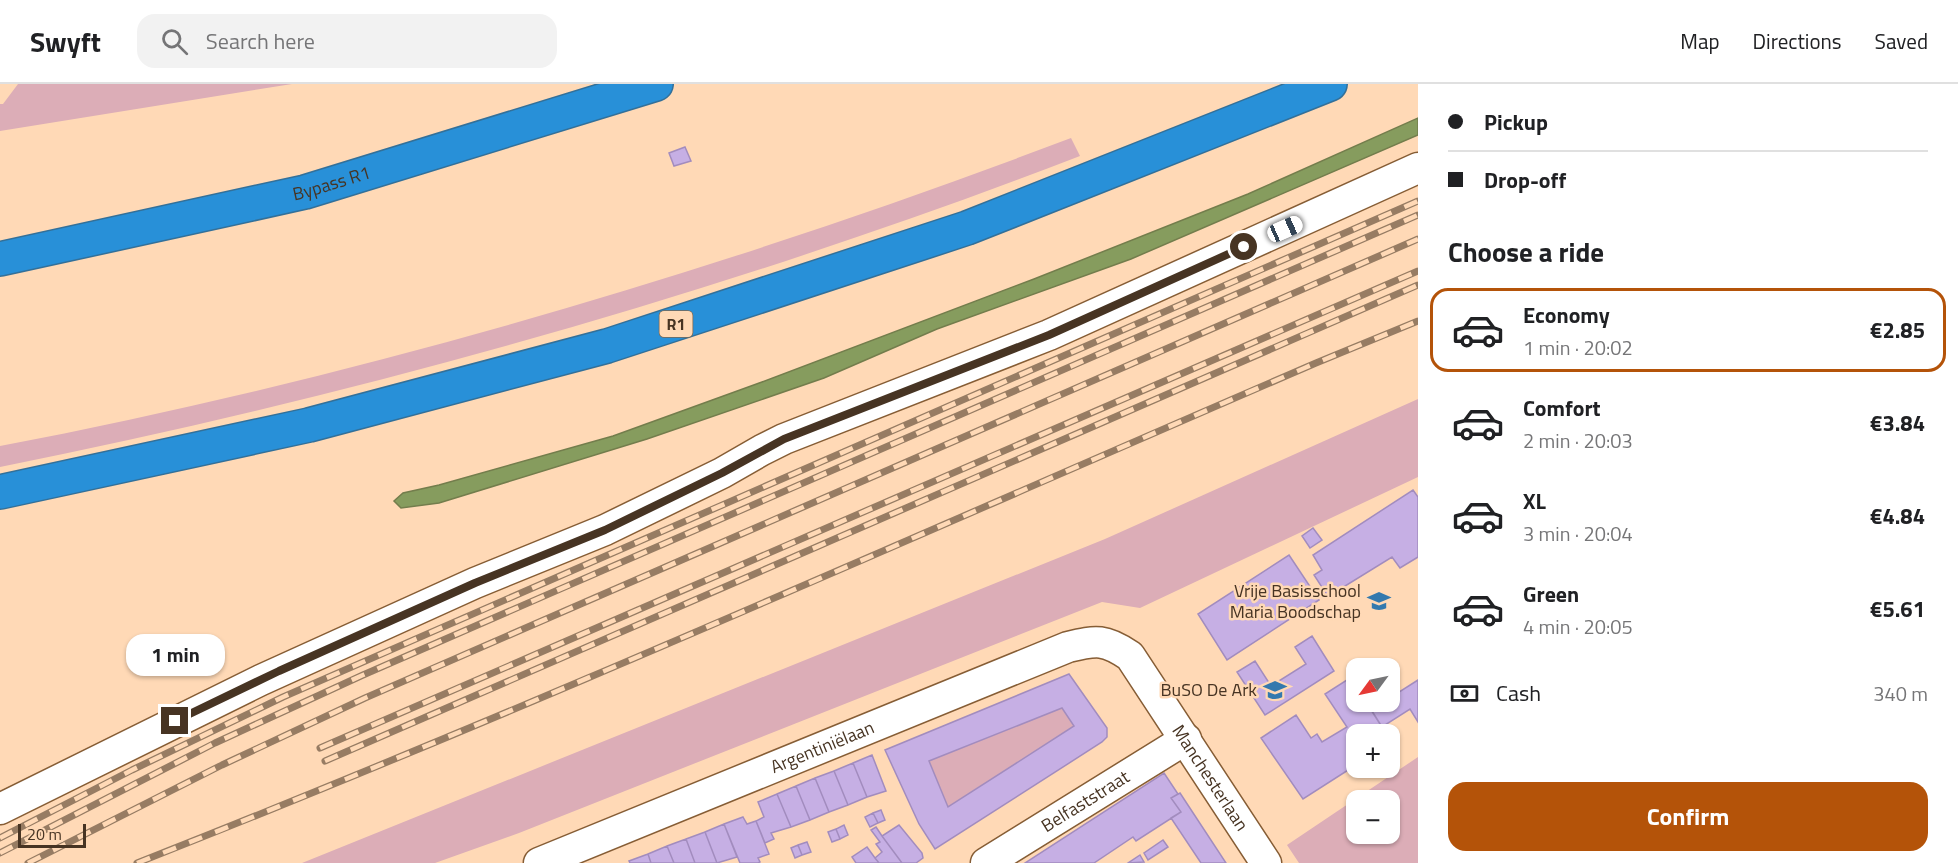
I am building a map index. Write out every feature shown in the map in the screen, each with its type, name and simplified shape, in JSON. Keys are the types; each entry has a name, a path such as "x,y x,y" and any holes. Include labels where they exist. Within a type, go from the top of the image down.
{"highway":[{"name":"Bypass R1","path":"0,259 305,192 656,84"},
{"name":"R1","path":"0,492 309,425 607,346 967,228 1330,84"}],"street":[{"path":"0,809 261,680 475,583 605,530 722,473 784,439 1049,335 1418,168"},
{"name":"Argentiniëlaan","path":"539,863 1068,647 1086,642 1107,642"},
{"name":"Manchesterlaan","path":"1107,642 1130,656 1266,863"},
{"name":"Belfaststraat","path":"986,863 1186,739"}],"shaded area":[{"path":"18,84 292,84 0,131 0,104 3,104"},
{"path":"1418,118 1418,135 1131,259 937,329 824,378 647,439 439,503 401,508 394,501 403,493 613,436 762,382 1034,279 1248,194"},
{"path":"1071,138 1080,156 948,205 682,294 411,372 138,438 0,467 0,446 273,387 408,353 542,315 808,232"},
{"path":"1418,399 1418,477 1140,608 1102,602 519,833 435,863 302,863 1105,539"},
{"path":"1062,708 1074,726 948,807 929,761"},
{"path":"1418,757 1418,863 1299,863 1287,845 1346,805 1346,844 1400,844 1400,790 1369,790 1387,778 1400,778 1400,769"}],"building":[{"path":"685,147 691,161 674,166 669,153"},
{"path":"1413,490 1418,497 1418,557 1400,568 1392,557 1327,595 1314,575 1322,570 1313,555"},
{"path":"1313,528 1322,540 1310,548 1302,536"},
{"path":"1289,555 1319,600 1227,660 1198,614"},
{"path":"1312,636 1334,671 1265,715 1237,672 1255,661 1271,686 1306,664 1295,647"},
{"path":"1069,674 1107,728 1107,737 1102,742 935,849 919,824 885,750","holes":["1062,708 1074,726 948,807 929,761"]},
{"path":"1418,680 1418,722 1410,709 1387,724 1380,724 1373,712 1400,712 1400,691"},
{"path":"1346,681 1346,712 1372,712 1380,724 1346,726 1325,694"},
{"path":"1296,715 1311,738 1317,734 1322,742 1346,728 1346,771 1303,799 1261,738"},
{"path":"872,755 886,791 867,797 853,763"},
{"path":"853,763 867,797 848,805 834,771"},
{"path":"834,771 848,805 829,812 815,778"},
{"path":"1164,773 1178,794 1171,798 1181,812 1136,841 1133,837 1094,863 1025,863"},
{"path":"815,778 829,812 810,820 796,786"},
{"path":"796,786 810,820 791,827 777,794"},
{"path":"1180,793 1226,863 1201,863 1171,818 1181,812 1171,798"},
{"path":"777,794 791,827 771,833 774,839 765,843 756,821 764,817 758,802"},
{"path":"881,810 885,820 878,823 873,813"},
{"path":"873,813 878,823 870,827 865,817"},
{"path":"743,817 747,824 756,821 769,854 758,858 760,862 758,863 740,863 724,824"},
{"path":"724,824 737,857 717,863 705,832"},
{"path":"844,825 848,835 840,839 836,829"},
{"path":"899,825 922,853 923,858 916,863 902,863 882,836"},
{"path":"876,827 902,863 879,863 875,858 882,852 876,844 880,842 871,830"},
{"path":"836,829 840,839 832,842 828,832"},
{"path":"705,832 717,863 695,863 686,839"},
{"path":"686,839 695,863 674,863 667,846"},
{"path":"1163,840 1168,847 1148,860 1144,853"},
{"path":"807,842 811,852 802,855 798,845"},
{"path":"798,845 802,855 795,858 791,848"},
{"path":"667,846 674,863 651,863 648,854"},
{"path":"867,847 879,863 856,863 852,857"},
{"path":"648,854 651,863 630,863 629,861"},
{"path":"1140,855 1144,862 1128,863"}],"railway":[{"path":"0,838 132,770 283,697 1418,201"},
{"path":"0,853 215,743 363,675 1418,215"},
{"path":"28,863 222,765 365,698 1418,239"},
{"path":"320,748 1418,271"},
{"path":"325,761 1418,285"},
{"path":"137,863 286,804 581,681 1418,321"}],"place":[{"name":"Vrije Basisschool Maria Boodschap","path":"1379,601"},
{"name":"BuSO De Ark","path":"1275,690"}],"route":[{"path":"175,721 279,671 475,583 605,530 722,473 784,439 1049,335 1244,247"}]}
